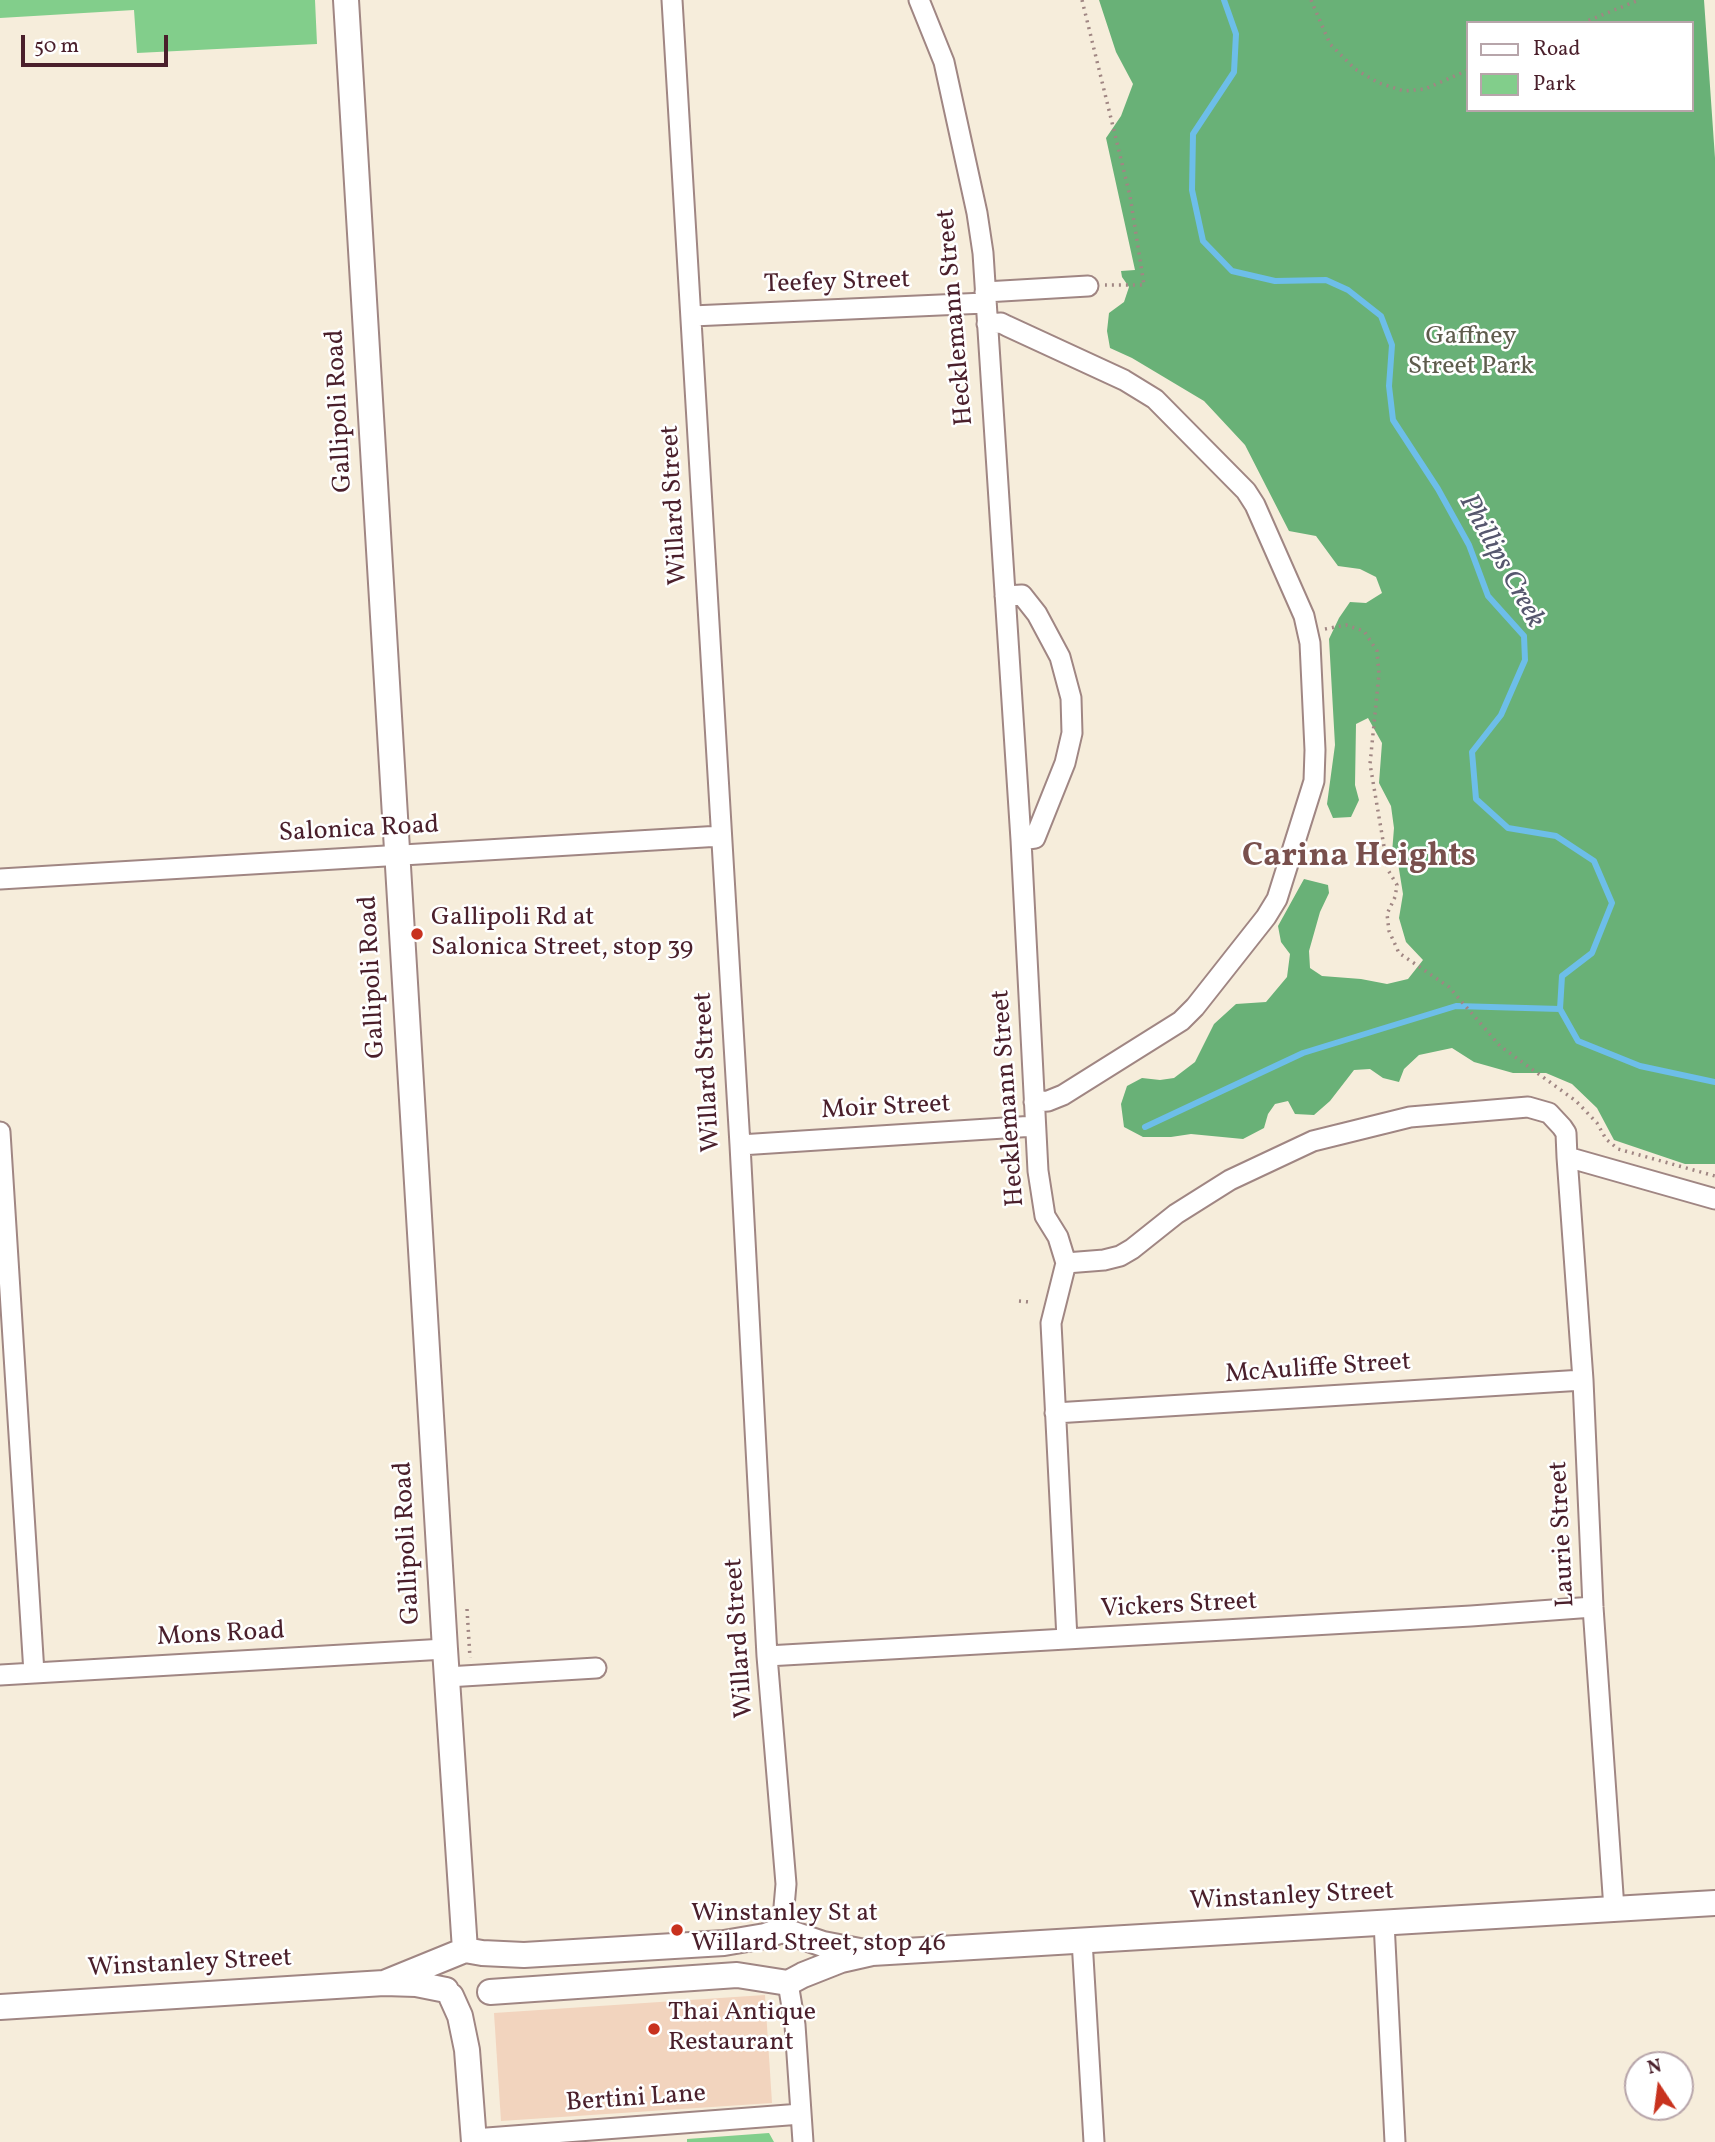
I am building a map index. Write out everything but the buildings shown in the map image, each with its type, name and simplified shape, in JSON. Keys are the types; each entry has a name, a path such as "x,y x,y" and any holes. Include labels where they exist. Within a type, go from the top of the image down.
{"street":[{"name":"Gallipoli Road","path":"346,0 445,1649 466,1953"},
{"name":"Willard Street","path":"672,0 740,1145 767,1656 786,1884 782,1934"},
{"name":"Hecklemann Street","path":"919,0 944,62 977,213 983,253 1021,840 1035,1126 1043,1204 1066,1263"},
{"name":"Teefey Street","path":"692,316 985,298 1088,286"},
{"path":"987,324 1001,323 1124,380 1155,399 1235,479 1250,498 1309,632 1315,773 1277,899 1266,917 1181,1021 1063,1095 1048,1101 1034,1102"},
{"path":"1005,596 1022,595 1037,614 1060,657 1071,698 1072,733 1065,763 1035,838 1021,840"},
{"name":"Salonica Road","path":"0,878 721,836"},
{"name":"Laurie Street","path":"1066,1263 1119,1256 1220,1186 1313,1141 1410,1117 1528,1107 1549,1113 1562,1127 1566,1132 1583,1380 1593,1607 1614,1909"},
{"name":"Moir Street","path":"740,1145 1035,1126"},
{"path":"0,1132 34,1673"},
{"path":"1567,1157 1715,1199"},
{"path":"1066,1263 1051,1323 1067,1639"},
{"name":"McAuliffe Street","path":"1055,1413 1583,1380"},
{"name":"Vickers Street","path":"767,1656 1593,1607"},
{"name":"Mons Road","path":"0,1675 445,1649"},
{"path":"447,1677 596,1668"},
{"name":"Winstanley Street","path":"0,2007 384,1983 416,1984 449,1993 467,2003 487,1995 737,1975 787,1980 841,1960 872,1953 1715,1903"},
{"path":"1384,1922 1395,2142"},
{"path":"782,1934 805,1941 810,1958 787,1980 758,1969 756,1960 760,1943 782,1934"},
{"name":"Winstanley Street","path":"384,1983 466,1953 524,1955 724,1943 782,1934 872,1953"},
{"path":"1082,1940 1094,2142"},
{"path":"467,2050 473,2016 487,1995 495,1975 489,1959 466,1953 442,1973 460,2016 467,2050 474,2140"},
{"path":"787,1980 795,2025 803,2142"},
{"name":"Bertini Lane","path":"474,2140 801,2114"}],"path":[{"path":"1082,0 1130,196 1144,285 1088,286"},
{"path":"1311,0 1330,44 1355,69 1379,83 1404,91 1425,89 1466,71"},
{"path":"1587,21 1639,0"},
{"path":"1309,632 1346,625 1364,631 1377,651 1379,674 1370,764 1388,870 1397,885 1387,914 1389,931 1399,953 1449,987 1500,1046 1576,1101 1597,1123 1606,1139 1618,1149 1715,1176"},
{"path":"1019,1301 1030,1302"}],"shaded area":[{"path":"765,1995 772,2103 501,2121 494,2013"}],"green space":[{"path":"0,0 315,0 317,44 137,53 134,10 0,18"},
{"name":"Gaffney Street Park","path":"1099,0 1704,0 1715,158 1715,1164 1685,1164 1614,1140 1597,1108 1572,1084 1546,1073 1513,1073 1474,1062 1452,1048 1419,1055 1404,1069 1399,1082 1383,1078 1370,1069 1354,1070 1330,1101 1314,1115 1295,1114 1288,1101 1275,1104 1268,1114 1264,1128 1243,1139 1191,1134 1143,1137 1124,1127 1121,1104 1127,1086 1142,1078 1174,1078 1195,1062 1214,1024 1236,1004 1266,1002 1287,977 1290,954 1281,942 1278,926 1304,879 1328,885 1329,893 1320,912 1309,951 1310,968 1322,976 1387,984 1408,979 1423,960 1406,942 1399,918 1403,894 1398,863 1392,853 1394,828 1391,806 1379,783 1382,743 1368,718 1356,724 1355,785 1359,800 1351,817 1333,818 1327,804 1335,745 1329,639 1350,602 1366,603 1382,593 1376,577 1360,569 1338,566 1316,536 1289,531 1245,445 1204,401 1110,348 1107,331 1109,313 1124,302 1129,287 1121,271 1135,270 1106,138 1121,116 1133,84 1116,52"},
{"path":"769,2133 774,2142 687,2142 687,2139"}],"waterway":[{"name":"Phillips Creek","path":"1224,0 1236,34 1234,72 1193,134 1192,190 1203,241 1232,271 1275,281 1326,280 1348,290 1381,316 1392,345 1389,386 1393,420 1438,489 1469,545 1488,596 1524,636 1525,660 1501,715 1472,752 1476,799 1508,828 1556,836 1594,861 1612,903 1592,953 1562,976 1560,1009 1578,1041 1640,1066 1715,1082"},
{"path":"1145,1127 1303,1053 1456,1006 1560,1009"}],"place":[{"name":"Gallipoli Rd at Salonica Street, stop 39","path":"417,934"},
{"name":"Winstanley St at Willard Street, stop 46","path":"677,1930"},
{"name":"Thai Antique Restaurant","path":"654,2029"}],"district":[{"name":"Carina Heights","path":"1359,859"}]}
